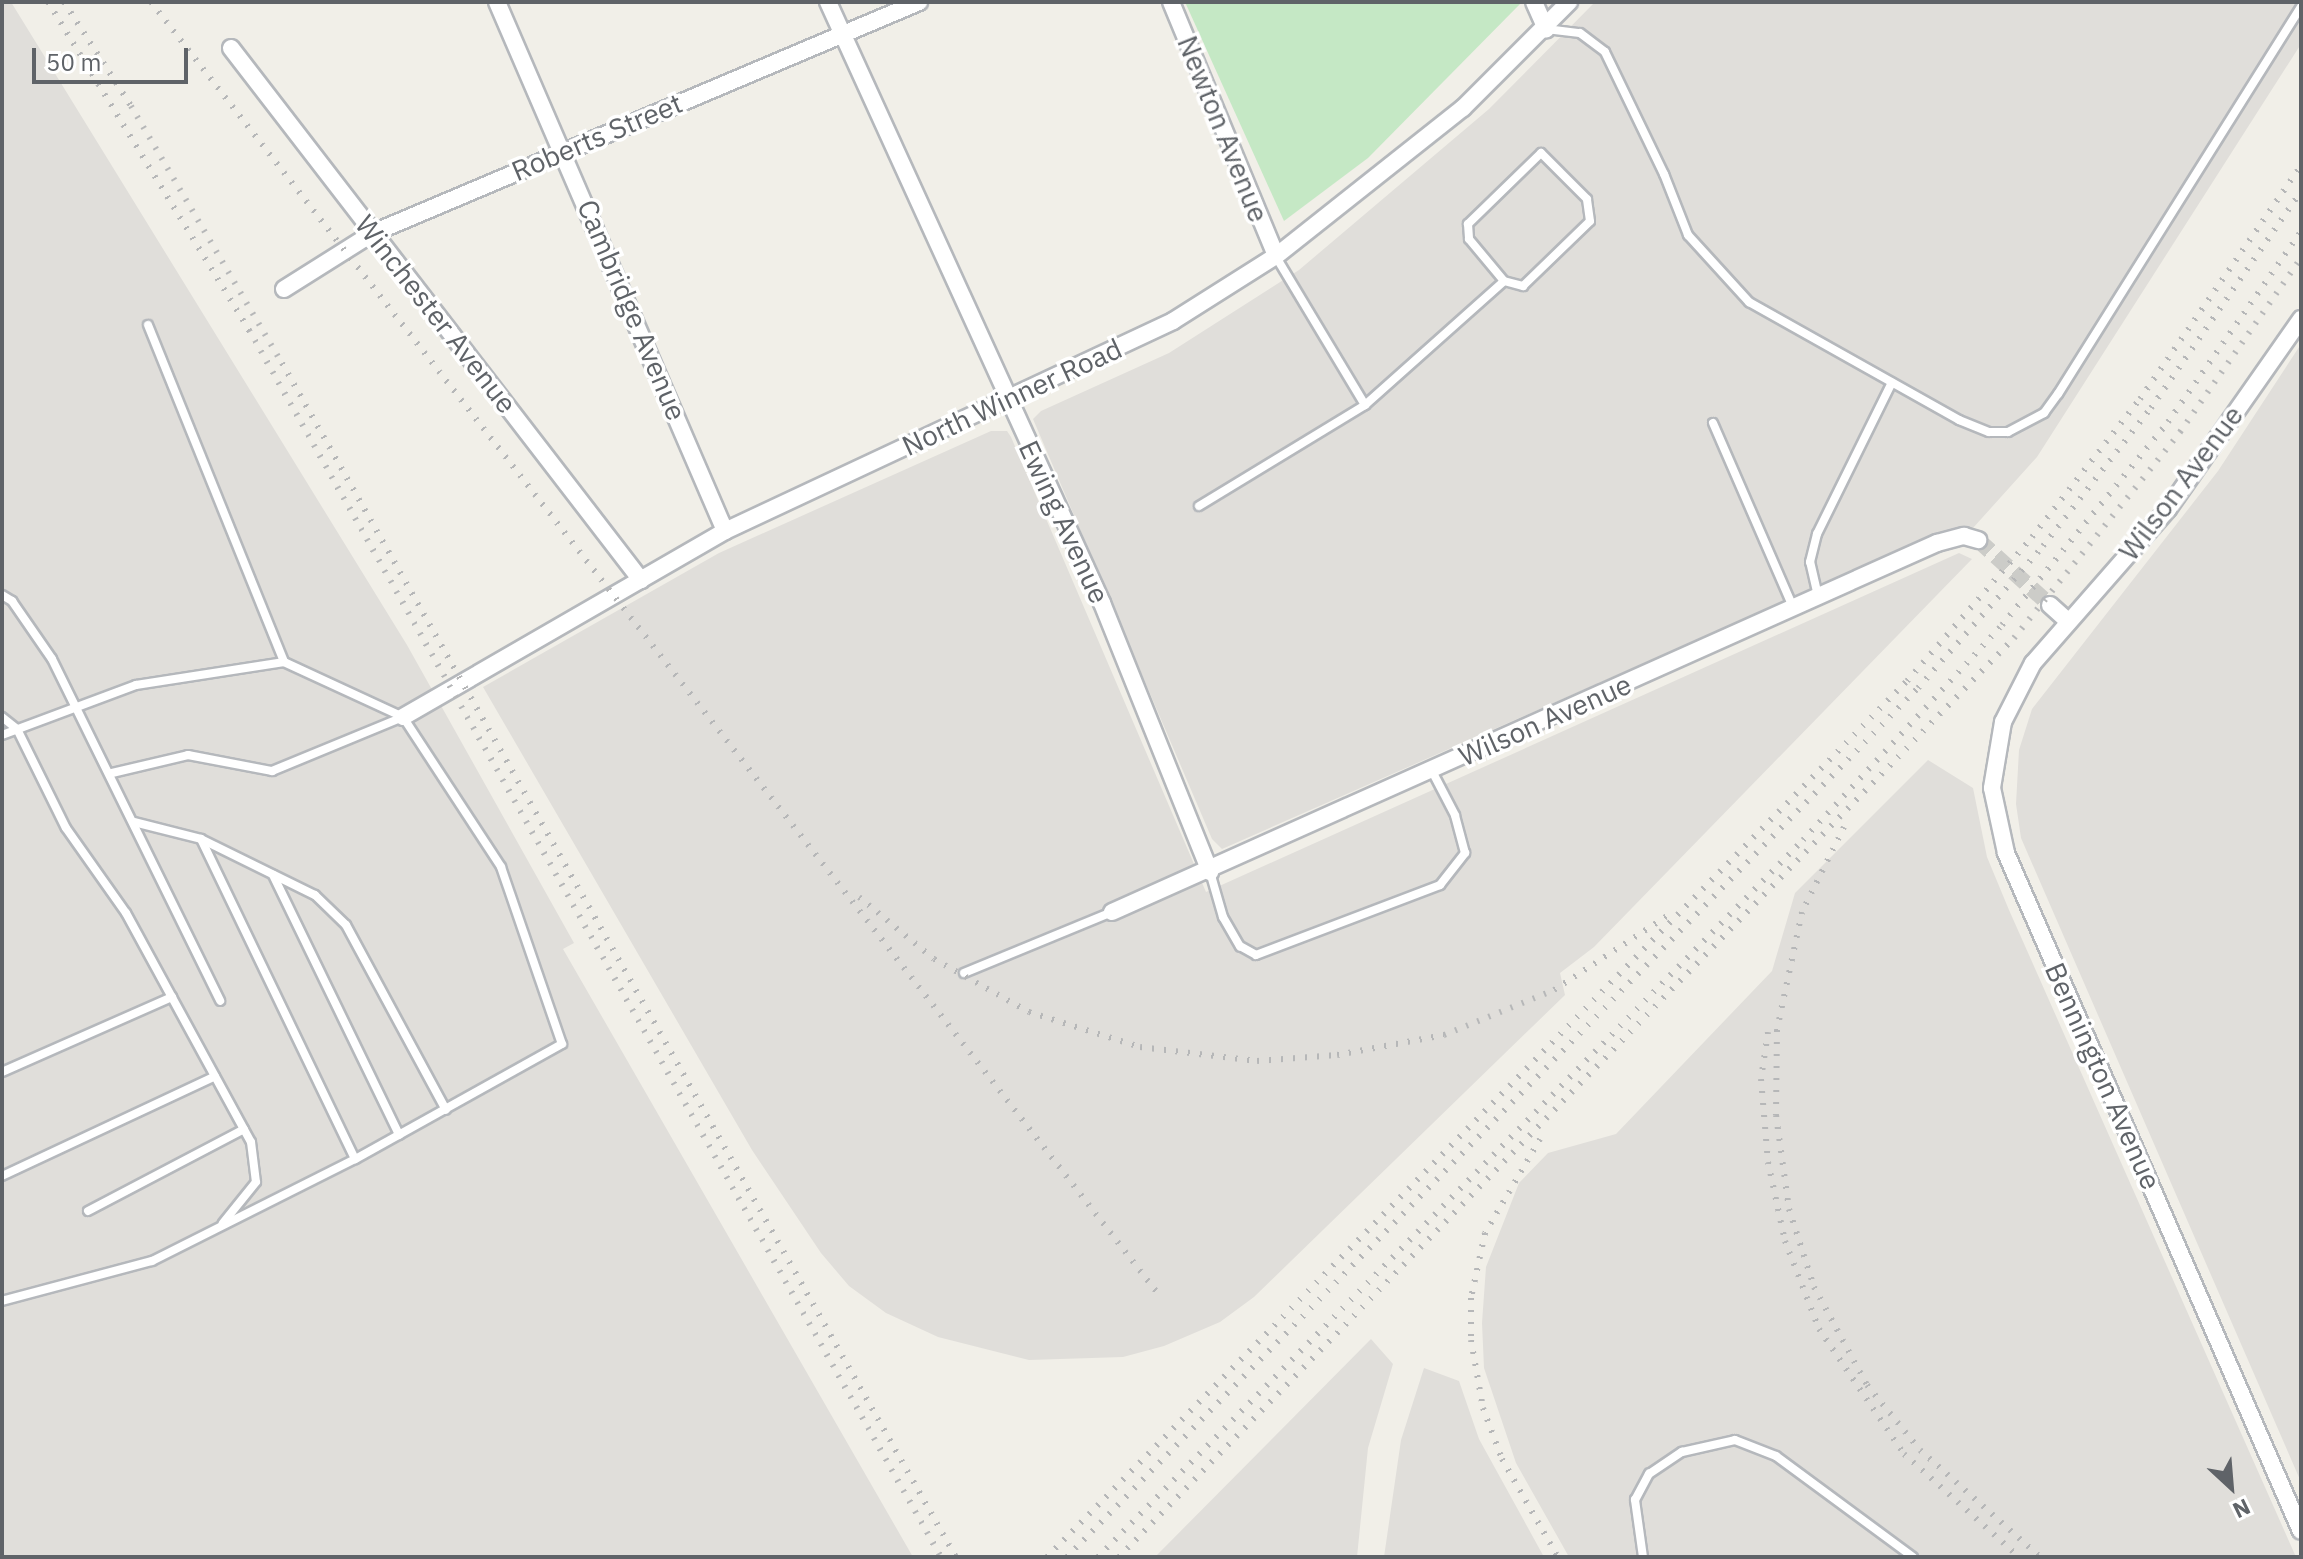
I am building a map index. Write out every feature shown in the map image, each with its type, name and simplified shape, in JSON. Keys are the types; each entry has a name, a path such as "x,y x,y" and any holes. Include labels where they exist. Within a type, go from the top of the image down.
{"street":[{"name":"Cambridge Avenue","path":"497,2 565,151 725,531"},
{"name":"Ewing Avenue","path":"828,2 1102,603 1210,872"},
{"name":"Roberts Street","path":"284,289 373,233 919,2"},
{"name":"Newton Avenue","path":"1171,2 1276,256"},
{"path":"1534,2 1546,29"},
{"name":"North Winner Road","path":"403,717 725,531 1173,321 1276,256 1463,108 1546,29 1569,2"},
{"name":"Winchester Avenue","path":"231,48 641,580"},
{"name":"Wilson Avenue","path":"2069,622 2168,509 2301,319"},
{"name":"Wilson Avenue","path":"1112,912 1210,872 1952,538 1978,540"},
{"path":"2050,605 2069,622"},
{"name":"Bennington Avenue","path":"2069,622 2033,663 2003,722 1992,788 2006,853 2301,1531"}],"lane":[{"path":"1546,29 1580,33 1605,52 1664,174 1688,235 1749,302 1989,432 2008,432 2044,413 2301,6"},
{"path":"1541,153 1587,199 1590,221 1523,286 1504,281 1469,239 1468,224 1541,153"},
{"path":"1276,256 1365,405"},
{"path":"1199,506 1365,405 1504,281"},
{"path":"148,325 284,662"},
{"path":"1818,597 1810,562 1817,534 1892,382"},
{"path":"1713,423 1793,608"},
{"path":"2,595 12,601 52,659 112,773 220,1001"},
{"path":"2,735 136,685 284,662 403,717 501,867 562,1044 355,1159 152,1261 2,1301"},
{"path":"2,717 17,729 66,828 126,913 244,1129 256,1182 217,1230"},
{"path":"112,773 188,755 272,771 403,717"},
{"path":"1210,872 1223,917 1240,946 1256,955 1440,885 1465,853 1455,815 1432,771"},
{"path":"134,822 201,839 315,895 346,925 446,1110"},
{"path":"201,839 355,1159"},
{"path":"273,875 399,1135"},
{"path":"964,973 1112,912"},
{"path":"2,1072 172,997"},
{"path":"2,1176 215,1076"},
{"path":"88,1211 244,1129"},
{"path":"1643,1557 1635,1500 1649,1474 1682,1452 1735,1440 1776,1456 1913,1557"}],"shaded area":[{"path":"2,2 11,2 407,645 574,943 563,949 913,1557 2,1557"},
{"path":"1595,2 2301,2 2301,44 2037,457 1973,528 1946,530 1222,849 1212,839 1033,419 1041,411 1169,353 1299,270 1489,109"},
{"path":"2301,344 2301,1482 2021,838 2016,804 2019,750 2032,709 2218,471"},
{"path":"991,431 1007,431 1011,437 1206,892 1959,553 1972,559 1594,947 1560,973 1565,995 1254,1297 1220,1322 1164,1346 1123,1357 1029,1360 938,1337 886,1313 849,1286 821,1253 752,1150 483,687 719,553"},
{"path":"1928,760 1973,788 1987,857 2009,910 2296,1557 1569,1557 1516,1463 1484,1368 1482,1323 1486,1267 1519,1183 1548,1153 1616,1134 1772,971 1795,893"},
{"path":"1371,1339 1393,1364 1368,1448 1357,1557 1155,1557"},
{"path":"1424,1368 1459,1381 1479,1439 1544,1557 1384,1557 1401,1440"}],"green space":[{"path":"1185,2 1522,2 1368,158 1284,221"}],"tunnel":[{"path":"1978,540 2050,605"}],"railway":[{"path":"48,2 249,330 941,1557"},
{"path":"64,2 131,106 282,363 956,1557"},
{"path":"151,2 1159,1295"},
{"path":"1047,1557 1907,681 2032,537 2140,399 2301,166"},
{"path":"1067,1557 1918,688 2043,546 2151,408 2301,191"},
{"path":"1098,1557 1803,840 2002,625 2168,422 2301,231"},
{"path":"1119,1557 2014,638 2180,432 2301,258"},
{"path":"1844,827 1802,912 1777,1030 1776,1115 1789,1209 1814,1287 1867,1385 1920,1450 2040,1557"},
{"path":"859,897 934,959 1029,1012 1140,1047 1257,1061 1337,1055 1444,1035 1554,990 1667,916"},
{"path":"1768,1032 1761,1079 1768,1162 1785,1241 1819,1329 1904,1454 2019,1557"},
{"path":"1540,1139 1485,1233 1471,1298 1471,1340 1483,1408 1502,1459 1558,1557"}]}
